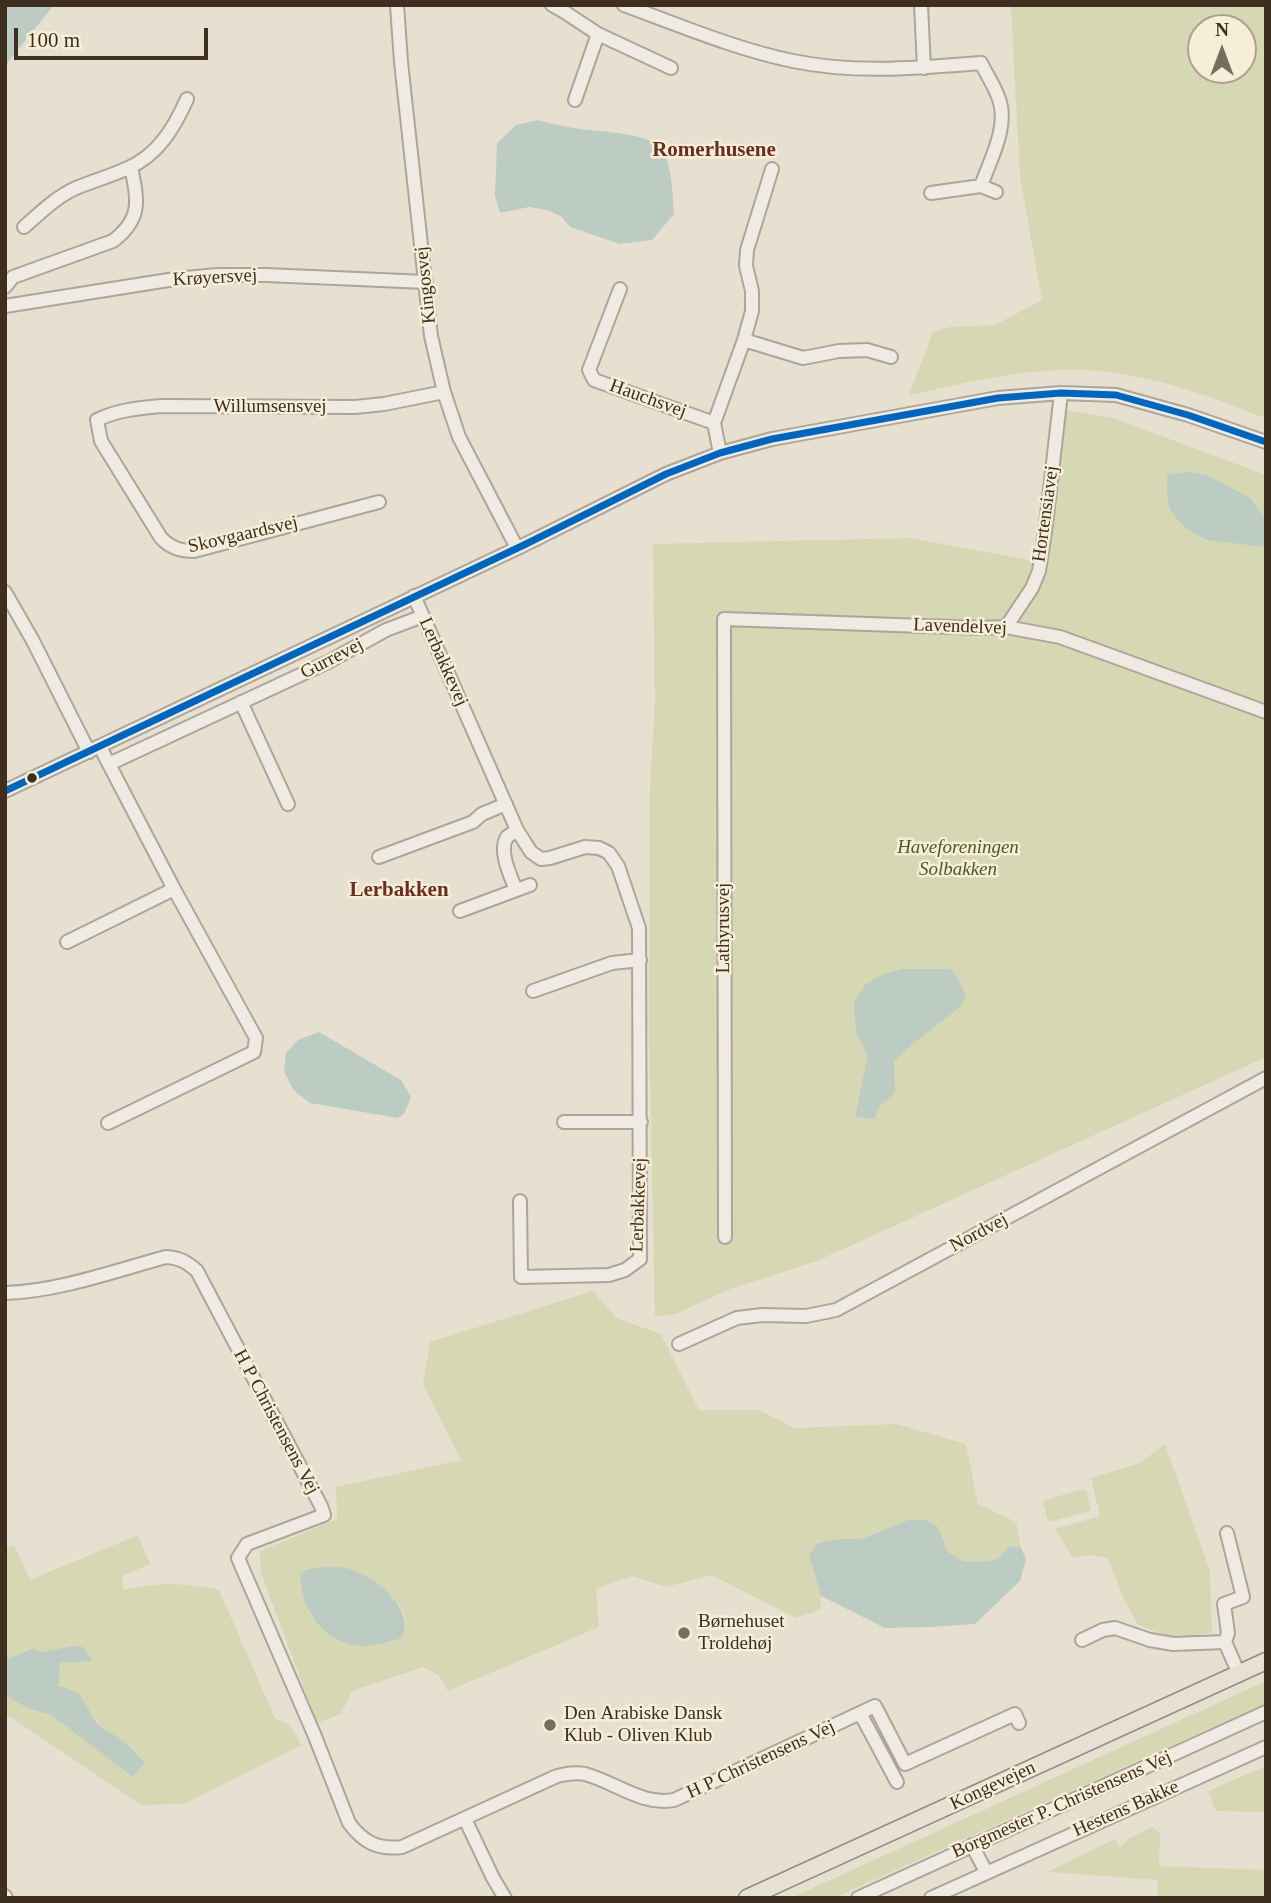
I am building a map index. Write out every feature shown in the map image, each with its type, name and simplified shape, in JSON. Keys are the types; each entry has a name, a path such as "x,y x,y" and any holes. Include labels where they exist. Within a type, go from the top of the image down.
{"main road":[{"name":"Kongevejen","path":"747,1898 1266,1661"}],"street":[{"name":"Kingosvej","path":"397,5 431,336 444,392 459,437 517,548"},
{"path":"552,5 598,34 671,68"},
{"path":"624,5 738,47 793,61 874,70 981,63 999,99 1002,115 1001,130 981,186"},
{"path":"921,5 924,68"},
{"path":"575,100 598,34"},
{"path":"24,228 48,205 75,189 131,167 158,147 175,125 187,99"},
{"path":"5,287 13,277 113,241 126,231 137,202 131,167"},
{"path":"720,453 713,423 752,311 752,291 746,266 747,250 772,169"},
{"path":"931,194 981,186 996,192"},
{"name":"Krøyersvej","path":"6,306 175,279 217,275 426,282"},
{"name":"Hauchsvej","path":"620,289 589,370 594,380 713,423"},
{"path":"5,300 6,306"},
{"path":"744,340 803,358 839,351 867,350 891,357"},
{"name":"Willumsensvej","path":"97,420 109,414 148,407 355,407 444,392"},
{"name":"Gurrevej","path":"5,791 667,474 720,453 772,439 998,398 1061,393 1116,395 1188,415 1266,442"},
{"name":"Hortensiavej","path":"1006,626 1032,588 1039,571 1061,393"},
{"name":"Skovgaardsvej","path":"97,420 101,441 161,538 182,551 194,551 379,502"},
{"path":"5,592 94,749 108,764 256,1038 254,1052 108,1122"},
{"name":"Lerbakkevej","path":"414,596 517,830 531,852 541,859 585,847 599,848 609,853 618,866 639,928 640,1259 625,1270 609,1275 521,1277 520,1201"},
{"name":"Gurrevej","path":"108,764 423,615"},
{"name":"Lavendelvej","path":"724,619 982,628 1006,626 1060,637 1266,712"},
{"name":"Lathyrusvej","path":"724,619 725,1237"},
{"path":"241,702 288,804"},
{"path":"379,857 473,822 482,814 506,804"},
{"path":"516,890 505,860 505,847 507,837 517,830"},
{"path":"460,911 530,885"},
{"path":"66,942 174,889"},
{"path":"533,991 612,964 640,960"},
{"name":"Nordvej","path":"679,1344 737,1318 762,1315 806,1316 836,1310 1266,1079"},
{"path":"564,1122 641,1122"},
{"name":"H P Christensens Vej","path":"5,1293 74,1282 166,1257 179,1258 197,1271 324,1515 247,1544 239,1558 349,1824 366,1841 377,1846 402,1847 557,1776 570,1773 584,1774 648,1800 674,1800 860,1713"},
{"path":"1227,1533 1243,1597 1224,1604 1228,1633 1225,1642 1239,1674"},
{"path":"1082,1640 1103,1630 1115,1628 1150,1640 1173,1644 1225,1642"},
{"path":"897,1783 860,1713 875,1706 905,1764 1015,1714 1019,1723"},
{"name":"Borgmester P. Christensens Vej","path":"858,1898 1265,1714"},
{"name":"Hestens Bakke","path":"931,1898 1266,1747"},
{"path":"466,1819 505,1898"},
{"path":"972,1845 986,1872"}],"green space":[{"path":"1011,5 1266,5 1266,418 1173,386 1100,371 1018,374 909,395 933,332 950,327 995,325 1042,300 1020,177"},
{"name":"Haveforeningen Solbakken","path":"1053,408 1113,418 1266,475 1266,1057 817,1261 730,1289 676,1314 655,1317 649,1035 650,783 655,703 653,544 910,538 1035,561"},
{"path":"593,1291 616,1318 661,1334 699,1410 758,1410 795,1428 896,1424 966,1444 978,1504 1016,1522 1021,1547 1009,1546 997,1559 963,1561 948,1552 938,1527 926,1520 908,1520 861,1539 839,1539 809,1555 821,1596 820,1610 796,1618 712,1575 666,1587 632,1576 596,1589 599,1627 448,1691 438,1675 423,1667 352,1691 341,1714 317,1723 261,1573 260,1551 337,1519 336,1487 461,1460 423,1384 430,1342","holes":["346,1568 368,1578 390,1594 404,1614 406,1626 402,1638 363,1646 311,1616 301,1584"]},
{"path":"1165,1444 1210,1571 1212,1632 1188,1637 1173,1638 1138,1625 1123,1597 1108,1558 1091,1555 1073,1558 1055,1529 1100,1516 1091,1478 1140,1463"},
{"path":"1083,1489 1091,1509 1089,1511 1048,1521 1043,1502 1045,1500"},
{"path":"138,1535 150,1564 122,1576 124,1590 172,1584 219,1590 275,1718 288,1724 302,1745 184,1804 141,1805 9,1716 5,1717 5,1694 26,1707 50,1714 133,1776 144,1764 130,1747 104,1729 87,1709 59,1687 60,1663 92,1660 32,1649 5,1660 5,1548 14,1545 30,1580"},
{"path":"1266,1681 1266,1703 834,1898 791,1898"},
{"path":"1266,1766 1266,1812 1216,1811 1208,1791"},
{"path":"1152,1827 1160,1833 1159,1866 1266,1870 1266,1898 1157,1898 1158,1880 1047,1872 1115,1839 1120,1848 1128,1839"}],"shaded area":[{"path":"5,5 54,5 5,66"},
{"path":"538,120 636,136 656,144 662,150 670,172 674,214 652,240 620,244 570,227 562,217 547,210 529,207 500,213 495,196 497,143 516,125"},
{"path":"1189,472 1207,475 1250,498 1266,520 1266,547 1206,540 1183,526 1170,510 1167,475"},
{"path":"903,969 950,969 956,975 966,996 959,1008 894,1061 895,1092 879,1107 875,1119 855,1117 868,1055 856,1033 854,1002 865,985 881,975"},
{"path":"319,1032 401,1080 411,1097 404,1114 398,1118 310,1103 293,1090 284,1071 286,1053 298,1040"},
{"path":"908,1520 926,1520 938,1527 948,1552 963,1561 997,1559 1009,1546 1021,1547 1026,1560 1020,1581 975,1624 885,1628 821,1596 809,1555 818,1543 861,1539"},
{"path":"323,1567 343,1567 368,1577 379,1585 398,1604 403,1615 405,1627 402,1638 364,1646 350,1644 326,1632 310,1612 301,1587 300,1574"},
{"path":"72,1646 83,1647 92,1661 60,1663 59,1687 65,1687 80,1695 96,1722 130,1747 145,1763 133,1777 50,1714 26,1707 5,1694 5,1660 32,1649 45,1652"}],"transit line":[{"path":"5,791 526,544 666,474 720,453 772,439 998,398 1061,393 1116,395 1188,415 1266,442"}],"place":[{"name":"Børnehuset Troldehøj","path":"684,1633"},
{"name":"Den Arabiske Dansk Klub - Oliven Klub","path":"550,1725"}],"district":[{"name":"Romerhusene","path":"714,151"},
{"name":"Lerbakken","path":"399,891"}]}
